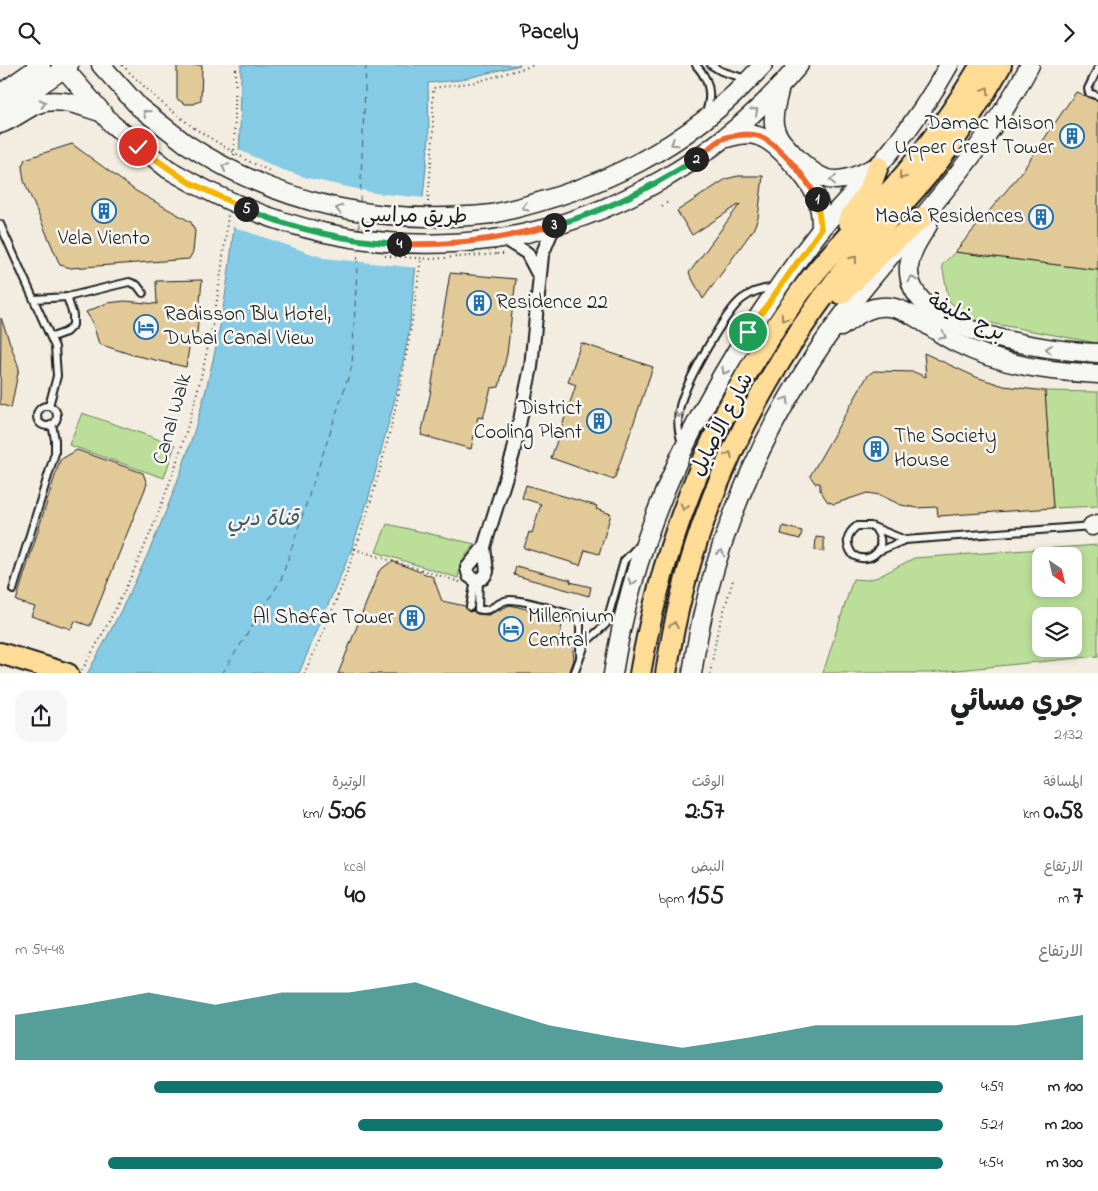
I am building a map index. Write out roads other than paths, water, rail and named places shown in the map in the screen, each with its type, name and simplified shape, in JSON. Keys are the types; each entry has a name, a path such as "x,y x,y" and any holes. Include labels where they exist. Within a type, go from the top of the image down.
{"main road":[{"name":"شارع الأصايل","path":"640,673 664,568 674,534 700,467 750,372 812,277 927,146 980,65"},
{"name":"شارع الأصايل","path":"666,673 684,581 705,513 740,433 786,351 803,326 843,271 940,159 1001,65"},
{"path":"812,277 830,245 865,197 878,166"},
{"path":"786,351 804,335 867,266 923,217"},
{"path":"0,653 68,673"}],"street":[{"path":"2,93 16,65"},
{"path":"2,93 42,65"},
{"name":"طريق مراسي","path":"101,65 139,107 190,135 245,177 288,195 332,207 378,215 424,219 492,214 555,199 615,176 671,145 698,127 750,80 763,65"},
{"name":"طريق مراسي","path":"65,66 100,112 138,147 168,169 238,206 276,221 324,234 405,244 446,244 499,238 559,224 645,189 698,157 723,139 780,87 799,65"},
{"name":"شارع الأصايل","path":"614,673 625,610 645,542 684,448 726,368 778,287 821,229 878,166 922,108 949,65"},
{"name":"شارع الأصايل","path":"692,673 707,600 741,494 774,421 825,340 859,294 948,187 999,118 1030,65"},
{"path":"0,113 65,66"},
{"path":"780,87 774,117 777,133 807,169 816,175 837,181 848,180 878,166"},
{"path":"0,125 35,105 52,101 67,102 100,112"},
{"path":"723,139 747,134 759,136 770,142 813,191 820,207 821,229"},
{"path":"948,187 911,255 911,281 924,302 957,323 993,338 1035,347 1098,353"},
{"path":"473,581 467,568 484,547 513,454 526,396 535,338 539,279 546,244 559,224"},
{"path":"499,238 520,247 527,253 537,270 539,279"},
{"name":"برج خليفة","path":"825,340 867,310 890,307 901,310 956,343 992,358 1021,366 1098,375"},
{"path":"1021,366 1048,364 1098,365"}],"lane":[{"path":"696,65 706,78 710,93 708,107 698,127"},
{"path":"711,65 721,71 750,80"},
{"path":"1098,68 1088,89 1089,93 1098,96"},
{"path":"0,224 52,337 57,356 58,376 50,406"},
{"path":"34,299 67,297 129,282 137,285 143,293"},
{"path":"684,448 678,427 680,404 692,377 729,314 742,299 768,288 778,287"},
{"path":"52,337 66,332 73,325 73,315 67,297"},
{"path":"50,406 55,409 57,414 56,420 52,424 45,426 37,419 39,409 50,406"},
{"path":"13,590 55,453 56,440 52,424"},
{"path":"904,539 864,525 857,526 848,536 847,543 848,549 858,558 869,558 904,539 1096,526"},
{"path":"876,529 881,540 879,551"},
{"path":"574,673 590,638 606,624 624,561 633,550 645,542"},
{"path":"473,581 478,609 489,609 502,601 513,600 575,616 580,624 580,659"},
{"path":"470,607 473,581"}],"water":[{"name":"قناة دبي","path":"241,65 520,65 460,80 428,83 429,138 409,332 398,387 368,500 351,551 299,673 88,673 143,565 174,490 200,413 225,297 238,181"}],"place":[{"name":"Damac Maison Upper Crest Tower","path":"1072,136"},
{"name":"Vela Viento","path":"104,211"},
{"name":"Mada Residences","path":"1041,217"},
{"name":"Residence 22","path":"479,303"},
{"name":"Radisson Blu Hotel, Dubai Canal View","path":"146,327"},
{"name":"District Cooling Plant","path":"599,421"},
{"name":"The Society House","path":"876,449"},
{"name":"Al Shafar Tower","path":"412,618"},
{"name":"Millennium Central","path":"511,629"}]}
